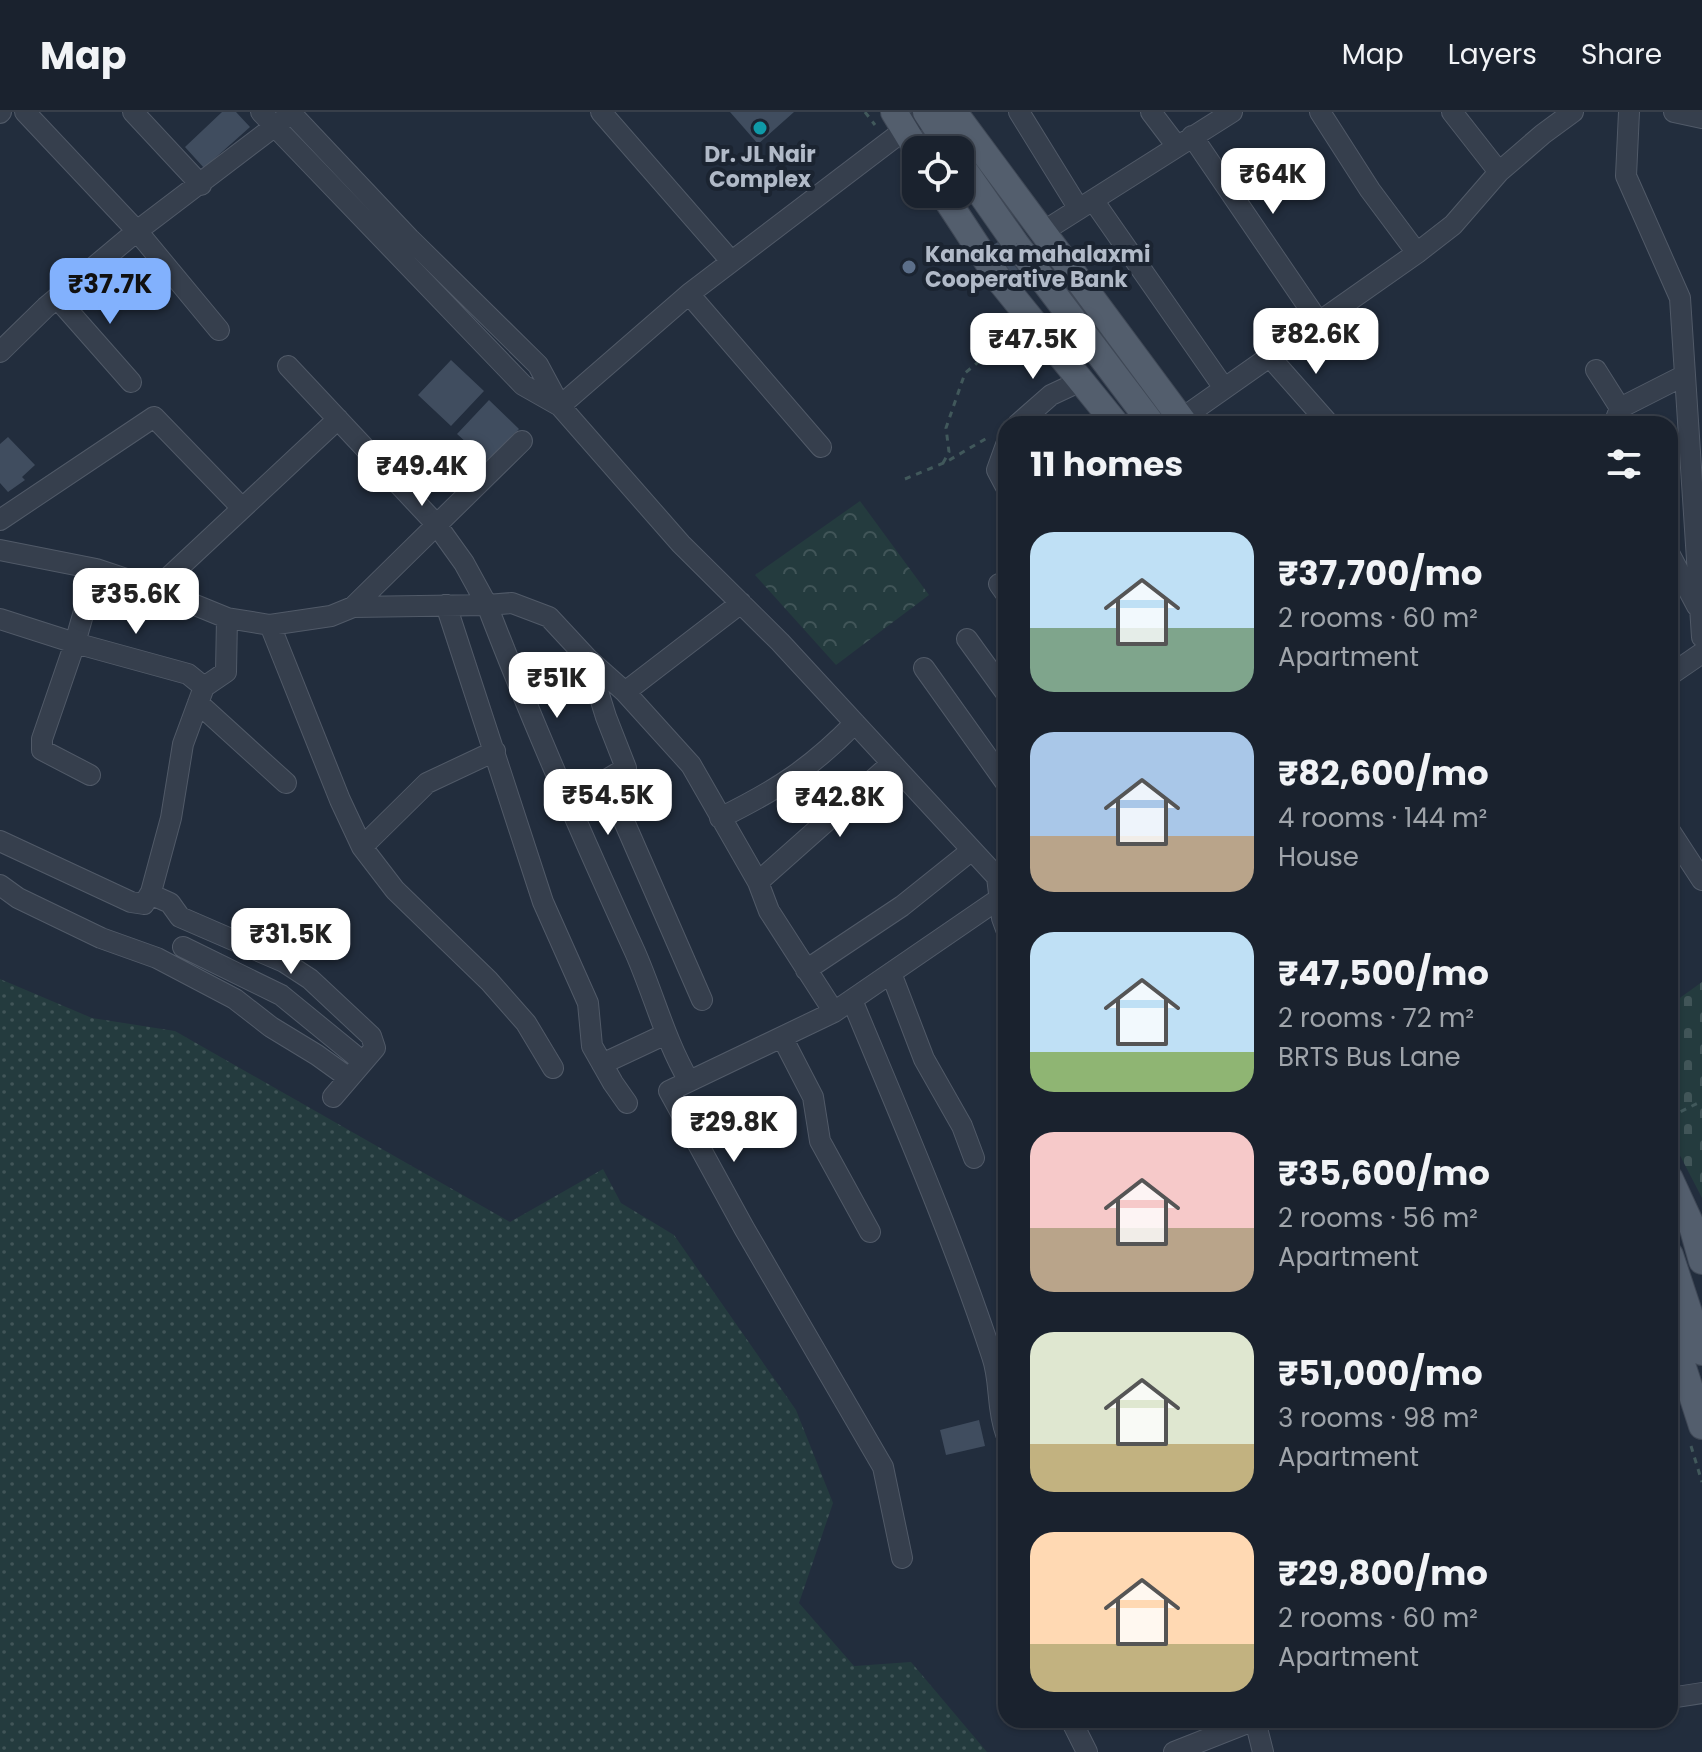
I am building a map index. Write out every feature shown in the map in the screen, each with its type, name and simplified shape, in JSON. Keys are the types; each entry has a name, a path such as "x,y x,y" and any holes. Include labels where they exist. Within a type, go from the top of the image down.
{"main road":[{"path":"927,112 942,136"},
{"path":"954,112 1179,416"},
{"path":"974,184 1146,416"},
{"path":"952,208 1000,281 1110,416"},
{"path":"1678,1202 1702,1261"},
{"path":"1678,1279 1702,1352"},
{"path":"1678,1352 1702,1426"}],"street":[{"path":"25,112 137,231 219,330"},
{"path":"133,112 201,185"},
{"path":"261,112 287,116 538,365 560,406 681,544 855,723 998,880"},
{"path":"601,112 731,261"},
{"path":"560,406 689,294 927,112"},
{"path":"1019,112 1224,388"},
{"path":"1151,112 1184,141 1318,321"},
{"path":"1044,231 1232,112"},
{"path":"1320,112 1370,190 1417,253"},
{"path":"1452,112 1499,172"},
{"path":"1189,416 1453,225 1499,172 1573,112"},
{"path":"1629,112 1626,176 1680,298 1702,637"},
{"path":"1674,112 1702,118"},
{"path":"0,352 57,298 137,231 201,185 287,116"},
{"path":"689,294 821,447"},
{"path":"57,298 131,382"},
{"path":"1269,356 1322,416"},
{"path":"288,366 436,524 464,563 487,605 566,798 649,984 672,1052 689,1081"},
{"path":"1596,370 1617,416 1685,375"},
{"path":"1027,416 1051,395 1083,380"},
{"path":"0,520 154,417 242,508"},
{"path":"156,589 338,419"},
{"path":"998,440 998,472"},
{"path":"353,607 522,441"},
{"path":"0,550 96,569 227,618 270,625 331,616 353,607 512,603 549,617 588,659 625,692 691,765 758,882 769,911 834,1012"},
{"path":"90,775 42,750 42,739 96,569"},
{"path":"1678,570 1700,613"},
{"path":"625,692 741,603"},
{"path":"446,605 543,902 588,1003 592,1046 627,1103"},
{"path":"0,841 131,902 144,904 150,894 171,818 183,744 201,695 226,672 227,618"},
{"path":"1,622 188,674 201,695 286,783"},
{"path":"270,625 362,847 395,890 489,981 526,1023 553,1068"},
{"path":"967,639 998,682"},
{"path":"1678,670 1702,653"},
{"path":"566,798 626,768 588,659"},
{"path":"924,668 998,772"},
{"path":"720,818 792,779 822,757 855,723"},
{"path":"362,847 427,783 495,751"},
{"path":"758,882 892,763"},
{"path":"606,780 702,1000"},
{"path":"1678,843 1702,880"},
{"path":"806,970 902,906 972,850"},
{"path":"0,885 18,898 101,938 157,958 235,999 271,1027 349,1078"},
{"path":"150,894 170,903 176,914 284,962 310,979 371,1036 375,1048 333,1097"},
{"path":"902,1558 883,1467 744,1228 669,1091 834,1012 998,899"},
{"path":"174,966 195,923"},
{"path":"183,947 281,995 363,1062"},
{"path":"891,973 933,1080 962,1126 974,1158"},
{"path":"852,1000 998,1354"},
{"path":"602,1064 666,1034"},
{"path":"782,1037 813,1097 820,1141 870,1232"},
{"path":"1678,1697 1702,1693"},
{"path":"1075,1728 1087,1752"},
{"path":"1174,1752 1235,1728"},
{"path":"1257,1728 1263,1752"}],"path":[{"path":"943,463 949,452 946,428 965,373 1011,329 1008,320"},
{"path":"905,479 998,440"},
{"path":"1678,1113 1702,1101"}],"green space":[{"path":"860,501 929,595 836,665 755,575"},
{"path":"0,979 92,1018 175,1031 510,1222 603,1169 621,1203 674,1235 796,1410 833,1503 799,1603 854,1666 911,1662 987,1752 0,1752"},
{"path":"1702,982 1702,1198 1678,1152 1678,999"}],"building":[{"path":"222,112 236,112 250,127 204,168 185,147"},
{"name":"Dr. JL Nair Complex","path":"730,112 794,112 758,144"},
{"path":"998,242 1029,285 1022,291 990,247"},
{"path":"451,360 484,391 451,426 418,395"},
{"path":"489,400 519,429 488,462 457,434"},
{"path":"8,437 35,465 22,477 25,480 8,492 0,483 0,444"},
{"path":"979,1420 985,1446 946,1455 940,1430"}],"place":[{"name":"Dr. JL Nair Complex","path":"760,128"},
{"name":"Kanaka mahalaxmi Cooperative Bank","path":"909,267"}]}
